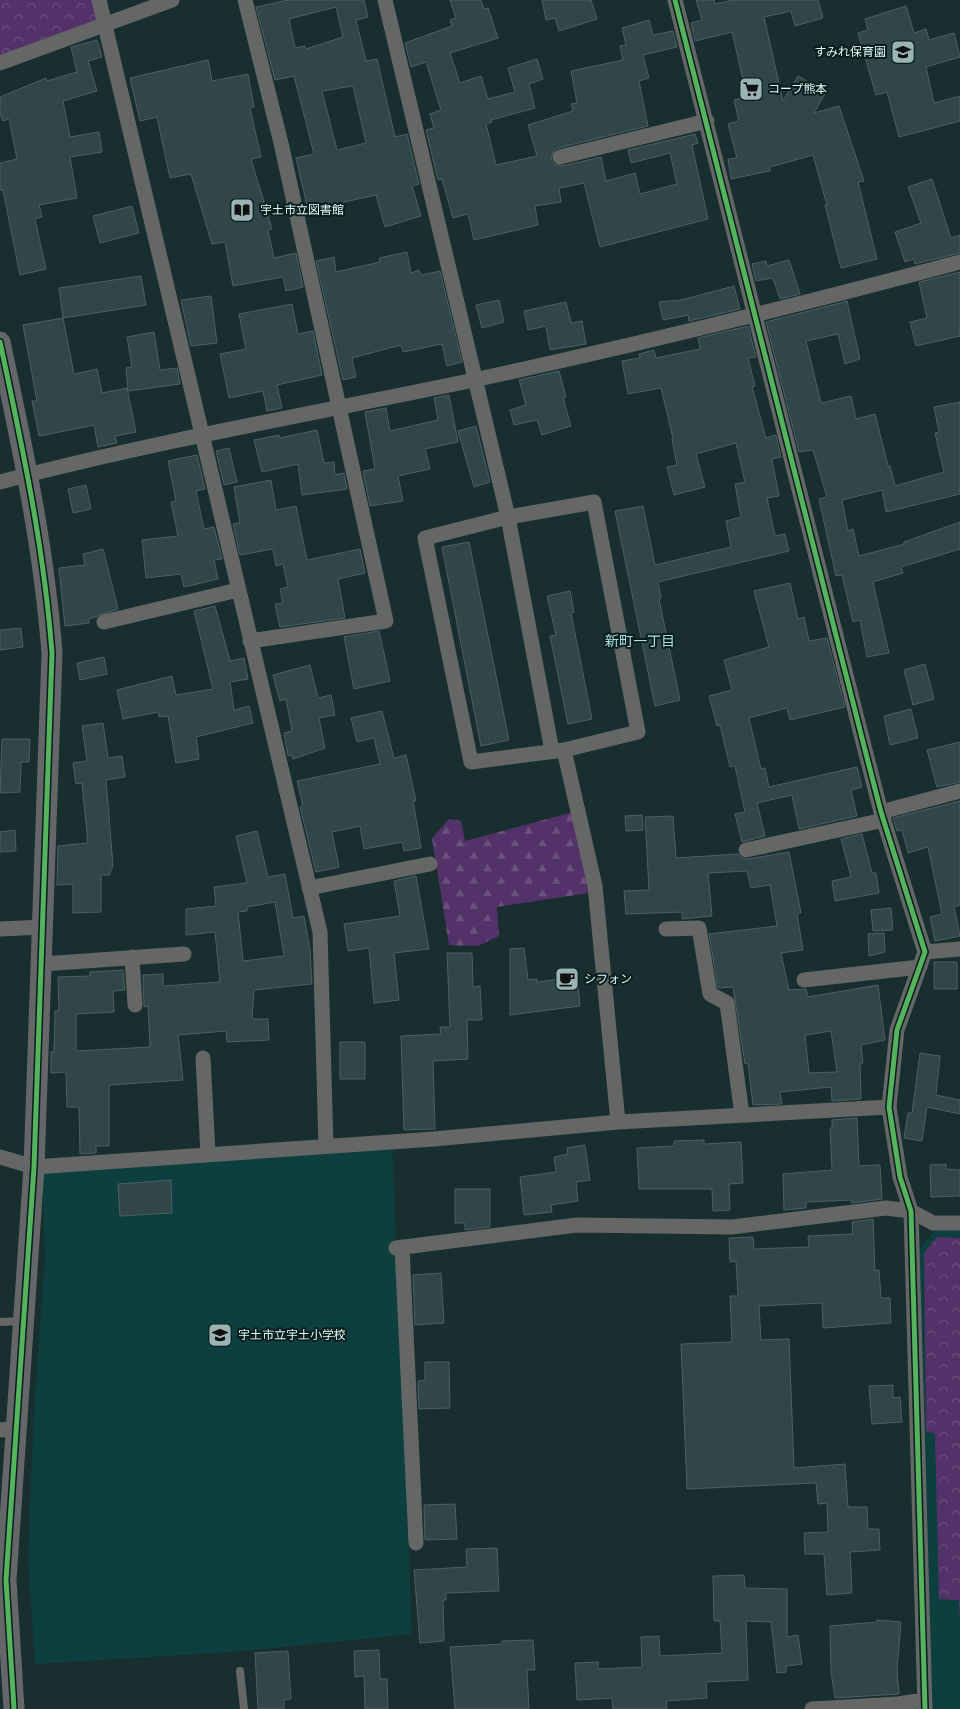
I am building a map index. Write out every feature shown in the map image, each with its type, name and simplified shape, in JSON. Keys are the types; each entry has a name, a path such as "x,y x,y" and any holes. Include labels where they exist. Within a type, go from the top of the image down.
{"street":[{"path":"99,0 320,932 326,1146"},
{"path":"0,63 104,23 172,0"},
{"path":"245,0 281,143 337,408 386,621 250,641"},
{"path":"385,0 508,518 558,750 595,886 618,1122"},
{"path":"675,0 883,816 925,952 897,1030 889,1107 900,1177 911,1211 924,1704 812,1709"},
{"path":"560,158 707,121"},
{"path":"0,482 28,474 202,436 476,380 757,316 960,262"},
{"path":"0,342 28,474 48,592 52,653 34,1167 24,1320 8,1429 3,1580 14,1709"},
{"path":"594,502 638,732 558,750 471,762 425,538 508,518 594,502"},
{"path":"104,622 238,590"},
{"path":"746,850 883,816 960,791"},
{"path":"309,888 430,864"},
{"path":"0,929 43,927"},
{"path":"666,929 699,928 710,994 727,1003 742,1115"},
{"path":"925,952 960,950"},
{"path":"42,964 184,954"},
{"path":"132,957 135,1005"},
{"path":"804,980 920,967"},
{"path":"203,1058 208,1154"},
{"path":"0,1157 34,1167 434,1139 618,1122 889,1107"},
{"path":"416,1543 399,1248 578,1225 732,1227 886,1208 911,1211 934,1223 960,1223"}],"lane":[{"path":"0,1322 24,1320"},
{"path":"240,1671 244,1709"}],"shaded area":[{"name":"宇土市立宇土小学校","path":"392,1142 412,1634 231,1652 35,1664 28,1558 34,1409 45,1261 43,1198 34,1167"},
{"path":"935,1230 960,1231 960,1709 932,1709 919,1249"}],"green space":[{"path":"0,0 99,0 104,23 0,63"},
{"path":"573,812 589,893 497,907 499,936 478,946 449,945 432,838 449,819 461,821 465,841"},
{"path":"937,1237 960,1238 960,1617 959,1600 939,1599 935,1434 926,1431 924,1253"}],"building":[{"path":"288,0 364,0 368,17 356,20 366,61 377,59 395,137 407,134 419,184 412,186 421,216 385,227 376,195 308,210 296,158 314,154 294,76 275,80 256,7","holes":["336,7 343,37 306,49 305,46 295,48 289,19","353,86 366,143 337,150 322,91"]},
{"path":"450,0 481,0 484,9 488,8 498,38 450,53 460,83 481,76 488,99 515,92 508,68 537,59 543,79 529,84 535,108 491,120 492,122 486,124 496,165 537,156 528,125 573,111 571,104 577,103 571,71 623,60 620,46 626,45 622,28 649,20 653,35 673,31 677,47 643,55 649,78 639,81 648,126 558,148 553,151 551,159 554,164 562,166 601,157 606,181 635,173 640,194 677,184 670,153 631,163 628,150 695,134 698,143 692,145 708,219 600,247 584,183 559,188 561,202 535,206 538,225 474,240 468,214 453,218 442,179 438,180 426,130 434,128 430,114 441,110 426,62 411,67 405,43 452,26 450,20 456,18"},
{"path":"542,0 591,0 597,19 559,31 555,18 546,20"},
{"path":"696,0 714,0 715,4 733,0 818,0 823,18 795,26 791,11 764,17 783,101 798,76 826,92 814,113 839,106 864,181 858,182 877,259 841,268 825,205 827,205 813,155 770,167 770,171 731,179 728,159 737,158 728,124 739,121 734,100 747,97 732,32 695,41 691,23 702,20"},
{"path":"906,6 914,33 926,29 929,40 954,33 960,57 926,67 934,103 960,96 960,121 899,137 887,92 876,95 858,33 868,30 865,19"},
{"path":"97,40 102,57 88,61 97,91 63,101 70,137 99,132 102,152 70,157 77,198 39,205 42,217 35,219 46,269 20,275 3,190 0,190 0,163 17,159 9,119 3,121 0,114 0,97 46,78 47,81 77,72 71,47"},
{"path":"208,60 212,81 248,74 254,107 250,108 261,157 251,159 272,229 268,230 274,258 296,253 303,287 286,291 283,277 233,286 225,242 212,244 191,174 170,178 157,117 140,121 130,78"},
{"path":"932,179 951,238 960,235 960,253 915,264 914,259 905,262 895,232 921,223 908,187"},
{"path":"132,206 139,233 100,243 93,216"},
{"path":"407,252 411,273 419,270 421,275 440,271 462,362 447,366 442,344 403,352 401,345 352,358 356,377 343,380 316,261 334,257 336,272 380,262 379,258"},
{"path":"789,260 800,294 780,299 773,278 756,281 752,264 766,261 767,266"},
{"path":"960,272 960,336 916,346 910,322 927,318 919,282"},
{"path":"141,276 146,305 63,318 59,288"},
{"path":"734,286 740,309 689,321 688,315 663,320 659,302 681,300"},
{"path":"211,296 217,343 191,346 181,300"},
{"path":"499,300 504,322 482,328 476,305"},
{"path":"847,301 860,359 845,364 838,334 806,341 821,403 851,396 856,419 875,414 895,486 944,472 935,433 939,432 934,407 960,402 960,494 886,512 882,490 842,500 848,531 853,529 859,556 904,544 904,542 960,522 960,549 901,567 903,573 873,582 889,653 867,657 860,620 853,622 842,575 836,576 819,499 827,497 813,450 799,452 766,322"},
{"path":"566,302 571,323 582,321 586,344 550,350 546,326 528,330 524,311"},
{"path":"292,304 298,334 313,331 322,375 277,385 282,408 267,411 263,391 229,398 220,354 246,349 239,314"},
{"path":"63,318 74,374 97,369 102,393 127,388 136,432 115,436 117,443 98,447 94,425 39,436 32,401 37,401 23,325"},
{"path":"748,326 756,357 748,358 755,386 752,387 766,438 776,435 781,457 772,459 779,496 767,498 775,536 785,534 789,551 658,582 661,598 659,599 680,700 655,706 615,511 643,506 655,565 731,547 726,521 741,517 735,484 745,482 736,443 696,454 705,487 674,495 667,467 677,465 673,438 661,388 628,394 622,361 640,358 639,354 654,350 656,358 700,349 698,338"},
{"path":"154,332 160,370 177,368 180,384 128,391 126,368 132,367 127,337"},
{"path":"559,371 566,397 563,398 571,426 542,435 537,420 514,425 510,410 526,405 519,380"},
{"path":"449,395 458,442 425,449 430,469 398,476 403,501 370,506 363,471 375,469 365,412 386,408 390,431 438,420 434,398"},
{"path":"476,426 490,482 474,487 458,431"},
{"path":"317,430 324,463 334,462 335,475 344,473 347,489 302,495 298,464 262,472 254,440 279,435 280,438"},
{"path":"229,448 237,482 224,485 216,451"},
{"path":"197,455 205,489 196,491 204,529 214,527 222,559 214,560 218,579 184,587 181,574 146,578 142,540 178,536 171,502 176,501 168,461"},
{"path":"271,480 276,510 296,506 307,560 360,549 365,573 338,579 345,618 280,627 275,604 283,603 280,589 288,587 283,564 276,566 273,549 240,555 233,524 240,523 234,487"},
{"path":"86,485 91,509 73,513 68,489"},
{"path":"469,542 509,740 481,746 442,547"},
{"path":"103,549 118,609 89,619 89,623 65,626 59,568 85,565 83,554"},
{"path":"790,583 798,619 804,617 809,641 827,638 845,707 790,720 787,708 749,718 761,769 765,768 769,787 857,767 862,787 851,790 857,816 799,829 792,795 757,803 765,836 742,842 735,814 745,812 735,766 730,767 720,725 717,726 709,696 732,690 724,660 769,647 754,591"},
{"path":"570,591 574,612 571,613 592,719 568,724 550,636 556,635 547,596"},
{"path":"215,606 230,661 244,658 248,679 230,682 234,710 249,706 253,723 196,737 199,759 176,763 168,716 159,717 158,712 123,719 117,690 172,676 176,695 213,689 194,611"},
{"path":"21,628 23,647 0,650 0,630"},
{"path":"379,631 390,681 354,689 344,637"},
{"path":"104,657 107,674 80,680 77,663"},
{"path":"925,664 934,699 913,705 904,670"},
{"path":"310,665 318,698 331,695 335,715 319,718 325,748 293,759 292,755 288,756 284,733 292,731 286,699 280,701 273,675"},
{"path":"911,709 918,738 890,745 884,716"},
{"path":"382,711 394,758 406,755 416,801 413,801 421,848 404,851 402,842 364,849 360,826 332,832 339,867 316,872 300,807 303,806 297,781 380,764 374,738 357,742 351,718"},
{"path":"103,723 108,758 122,756 125,777 106,780 113,866 109,875 101,875 101,912 73,913 73,884 57,885 58,846 88,843 82,783 76,784 73,763 87,761 82,726"},
{"path":"2,739 30,739 29,762 21,762 20,792 0,793"},
{"path":"960,742 960,782 937,787 927,750"},
{"path":"960,801 960,905 954,907 960,936 935,941 930,917 942,914 928,847 908,853 902,830 897,831 893,818"},
{"path":"642,815 643,830 626,831 625,816"},
{"path":"673,816 676,858 738,854 743,859 748,859 789,852 801,913 797,914 803,950 781,953 789,990 806,989 808,997 878,985 885,1040 861,1045 863,1063 860,1063 861,1099 832,1101 831,1087 780,1092 782,1104 753,1105 748,1063 745,1064 733,987 718,988 709,934 777,926 770,885 751,888 747,871 708,873 712,916 682,919 682,912 626,914 624,891 649,890 645,817","holes":["831,1031 837,1072 809,1073 805,1035"]},
{"path":"15,830 16,851 0,852 0,832"},
{"path":"257,831 268,877 285,874 293,918 304,916 310,950 312,984 254,990 252,1019 268,1019 269,1040 227,1042 226,1031 178,1035 183,1080 109,1085 109,1146 96,1146 96,1153 80,1154 79,1107 67,1107 66,1072 51,1073 51,1052 54,1052 55,1011 59,1011 58,977 90,976 90,972 123,970 125,990 113,991 114,1012 76,1014 76,1051 150,1047 148,1006 144,1007 143,975 163,974 163,986 220,982 215,932 186,935 186,909 216,906 214,887 247,883 236,836","holes":["275,902 284,956 243,961 238,912 247,911 247,907"]},
{"path":"862,834 872,873 876,873 879,893 835,901 832,881 851,877 841,839"},
{"path":"416,876 429,949 394,953 399,1000 374,1003 369,948 348,951 344,924 400,916 394,881"},
{"path":"891,908 893,930 873,931 871,910"},
{"path":"884,933 885,952 869,956 868,934"},
{"path":"524,948 528,980 537,979 537,982 577,977 580,1006 510,1015 510,949"},
{"path":"447,953 472,953 473,987 480,986 482,1020 467,1020 468,1059 433,1061 435,1129 404,1130 401,1036 441,1034 440,1027 450,1027"},
{"path":"934,962 957,962 957,989 934,989"},
{"path":"340,1042 365,1042 365,1079 340,1079"},
{"path":"920,1053 940,1056 936,1095 960,1100 960,1114 927,1107 922,1141 904,1138 908,1113 912,1113"},
{"path":"857,1118 859,1166 880,1165 882,1199 852,1203 851,1200 806,1202 806,1208 784,1210 783,1174 832,1170 830,1128 832,1128 832,1120"},
{"path":"704,1140 704,1144 741,1142 743,1183 729,1184 730,1210 713,1211 712,1189 639,1189 637,1148 674,1146 674,1141"},
{"path":"585,1145 590,1180 576,1182 578,1201 551,1205 552,1212 524,1215 520,1177 556,1172 554,1157 568,1154 567,1148"},
{"path":"946,1164 946,1169 960,1170 960,1196 931,1197 930,1165"},
{"path":"171,1180 172,1213 120,1216 118,1184"},
{"path":"455,1189 490,1189 490,1227 465,1230 465,1223 455,1223"},
{"path":"873,1219 875,1271 879,1270 881,1298 890,1298 891,1323 823,1328 822,1303 759,1306 761,1340 789,1339 794,1468 845,1464 848,1507 867,1507 868,1529 879,1529 880,1550 850,1552 852,1593 827,1595 824,1554 805,1554 804,1533 828,1532 827,1503 818,1504 816,1483 687,1489 681,1344 732,1342 730,1296 738,1296 736,1261 730,1262 729,1238 753,1237 754,1249 809,1247 808,1236 853,1234 852,1222"},
{"path":"441,1273 444,1323 415,1325 413,1275"},
{"path":"425,1362 449,1362 450,1408 419,1409 418,1381 425,1380"},
{"path":"893,1385 893,1398 900,1397 902,1422 872,1424 869,1386"},
{"path":"455,1504 457,1539 425,1540 424,1505"},
{"path":"497,1548 499,1591 446,1593 446,1600 443,1600 444,1641 420,1643 414,1570 467,1567 466,1549"},
{"path":"744,1575 745,1588 787,1589 787,1637 798,1635 802,1664 786,1666 786,1672 777,1673 771,1622 746,1621 748,1680 706,1682 707,1698 666,1701 667,1709 613,1709 612,1698 577,1700 575,1663 598,1662 598,1669 642,1667 641,1637 659,1636 660,1656 722,1653 720,1621 714,1621 713,1576"},
{"path":"877,1620 901,1622 897,1670 899,1694 835,1698 831,1672 830,1626 877,1622"},
{"path":"533,1640 535,1670 527,1670 529,1709 455,1709 450,1647 502,1644 502,1641"},
{"path":"379,1650 380,1679 387,1679 388,1709 365,1709 364,1676 355,1677 354,1651"},
{"path":"288,1651 291,1699 284,1700 284,1709 258,1709 255,1653"}],"cycle path":[{"path":"675,0 881,812 925,952 897,1030 889,1107 900,1177 911,1211 925,1709"},
{"path":"0,342 38,535 52,653 34,1167 6,1580 14,1709"}],"place":[{"name":"すみれ保育園","path":"903,52"},
{"name":"コープ熊本","path":"751,89"},
{"name":"宇土市立図書館","path":"242,210"},
{"name":"シフォン","path":"567,979"},
{"name":"宇土市立宇土小学校","path":"220,1335"}],"district":[{"name":"新町一丁目","path":"640,641"}]}
